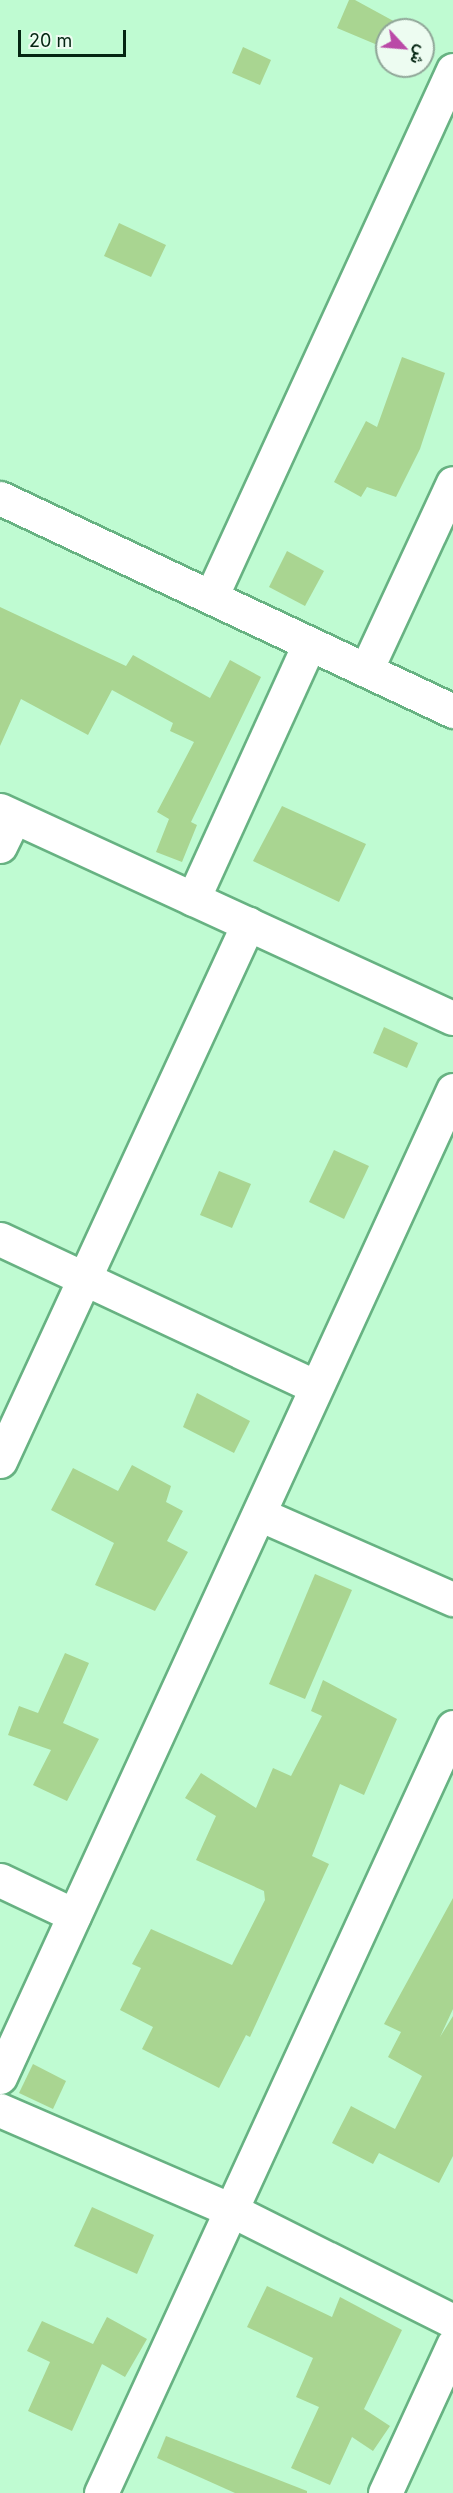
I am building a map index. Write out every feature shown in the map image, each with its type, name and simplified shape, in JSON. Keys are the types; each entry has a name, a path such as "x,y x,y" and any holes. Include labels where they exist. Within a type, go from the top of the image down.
{"street":[{"path":"210,597 453,70"},
{"path":"366,670 453,483"},
{"path":"0,498 453,711"},
{"path":"193,899 309,644"},
{"path":"0,846 7,814 453,1018"},
{"path":"0,1461 248,924"},
{"path":"0,2077 453,1090"},
{"path":"0,1239 316,1387"},
{"path":"259,1514 453,1599"},
{"path":"100,2493 453,1727"},
{"path":"0,1880 74,1915"},
{"path":"0,2110 231,2210 453,2321"},
{"path":"385,2493 445,2385 453,2345"}],"building":[{"path":"349,0 355,0 388,18 375,18 375,44 337,28"},
{"path":"243,47 271,60 260,85 232,73"},
{"path":"119,223 166,245 151,277 104,256"},
{"path":"402,357 445,373 420,449 396,497 367,487 361,497 334,482 366,421 377,427"},
{"path":"287,551 324,571 305,606 269,587"},
{"path":"0,607 126,666 133,655 210,698 230,660 261,677 191,822 197,825 182,862 156,852 169,819 157,812 194,742 170,731 173,723 112,690 88,735 21,699 0,746"},
{"path":"282,806 366,844 339,902 253,861"},
{"path":"384,1027 418,1043 407,1068 373,1053"},
{"path":"334,1150 369,1166 344,1219 309,1202"},
{"path":"219,1171 251,1184 232,1228 200,1215"},
{"path":"197,1393 250,1421 234,1453 183,1427"},
{"path":"132,1465 171,1486 166,1502 183,1511 167,1541 188,1552 155,1611 95,1585 114,1543 51,1510 73,1468 118,1491"},
{"path":"315,1574 352,1590 305,1699 269,1684"},
{"path":"65,1653 89,1663 63,1723 99,1739 67,1801 33,1785 51,1750 8,1735 19,1706 38,1713"},
{"path":"323,1680 397,1719 364,1795 340,1784 312,1856 329,1864 250,2037 246,2035 219,2088 142,2049 153,2027 120,2010 141,1968 132,1964 151,1929 232,1965 265,1900 264,1891 196,1860 216,1816 185,1798 201,1773 256,1808 273,1768 291,1776 322,1716 311,1711"},
{"path":"453,1898 453,2009 440,2037 453,2016 453,2156 439,2183 379,2153 373,2164 332,2143 351,2106 395,2129 422,2076 388,2057 401,2032 384,2024"},
{"path":"33,2064 66,2081 53,2109 19,2093"},
{"path":"92,2207 154,2235 137,2274 74,2246"},
{"path":"267,2286 332,2317 340,2297 402,2330 364,2409 390,2426 373,2451 352,2437 330,2485 291,2468 319,2407 296,2397 313,2358 247,2327"},
{"path":"107,2317 147,2339 125,2377 102,2364 72,2431 28,2411 50,2362 27,2351 42,2321 93,2344"},
{"path":"166,2436 307,2491 307,2493 235,2493 157,2458"}]}
